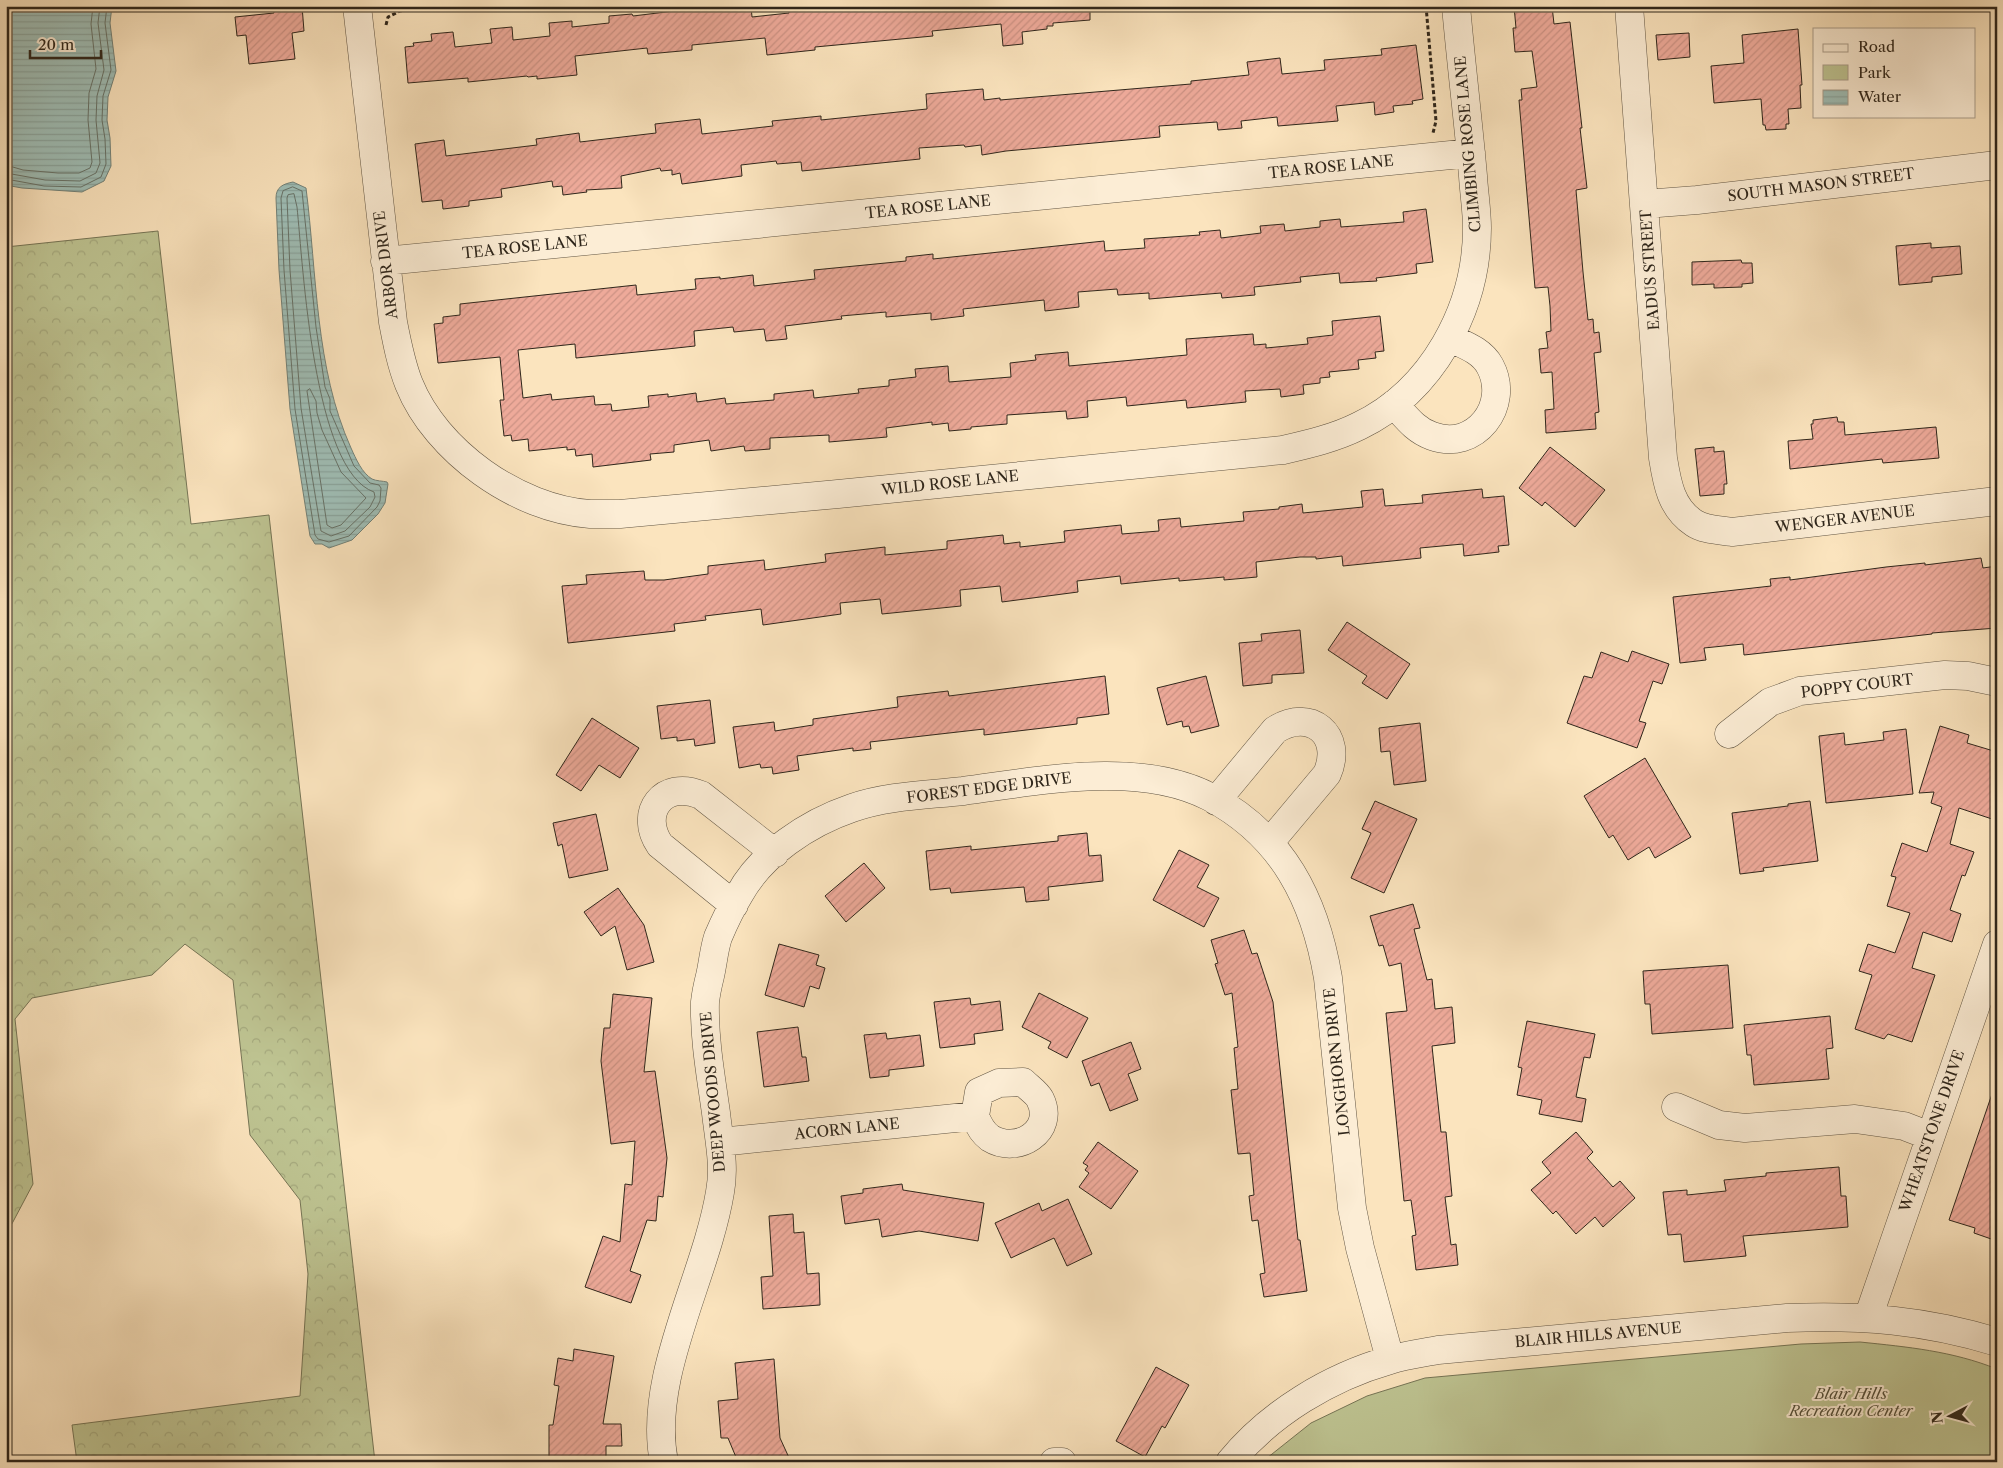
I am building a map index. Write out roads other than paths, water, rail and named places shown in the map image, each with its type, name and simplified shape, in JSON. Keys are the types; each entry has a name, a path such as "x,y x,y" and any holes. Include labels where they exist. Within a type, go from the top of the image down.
{"street":[{"name":"ARBOR DRIVE","path":"358,6 385,261 393,322 400,357 409,384 425,415 454,451 480,472 500,484"},
{"name":"CLIMBING ROSE LANE","path":"1450,338 1463,307 1473,268 1477,229 1456,6"},
{"name":"EADUS STREET","path":"1629,6 1663,458 1666,480 1673,502 1694,524"},
{"name":"TEA ROSE LANE","path":"385,261 1471,153"},
{"name":"SOUTH MASON STREET","path":"1645,204 1698,200 1997,165"},
{"name":"WILD ROSE LANE","path":"500,484 534,500 560,508 588,514 620,514 1283,450 1322,441 1359,426 1394,404 1419,379 1450,338"},
{"path":"1394,404 1416,428 1432,437 1448,440 1466,436 1481,427 1492,413 1497,398 1496,381 1490,365 1478,352 1450,338"},
{"name":"WENGER AVENUE","path":"1694,524 1710,529 1732,532 1997,501"},
{"name":"POPPY COURT","path":"1729,734 1770,702 1800,691 1945,676 1968,676 1997,682"},
{"path":"1216,801 1275,730 1286,723 1298,720 1312,723 1323,730 1333,749 1332,762 1327,774 1270,842"},
{"name":"FOREST EDGE DRIVE","path":"775,853 797,835 824,819 853,807 893,799 1075,777 1116,776 1143,778 1175,784 1208,796 1216,801"},
{"path":"734,905 660,846 654,836 651,824 653,811 660,800 678,790 692,791 700,795 775,853"},
{"name":"LONGHORN DRIVE","path":"1216,801 1242,817 1270,842 1294,877 1314,918 1322,945 1328,978 1352,1208 1360,1248 1390,1359"},
{"name":"DEEP WOODS DRIVE","path":"664,1462 661,1413 668,1371 714,1225 721,1188 722,1160 707,1044 705,999 717,939 740,892 764,862 775,853"},
{"name":"WHEATSTONE DRIVE","path":"1868,1318 1997,944"},
{"path":"1676,1107 1719,1125 1745,1128 1855,1119 1904,1126 1930,1136"},
{"name":"ACORN LANE","path":"720,1142 975,1116"},
{"name":"BLAIR HILLS AVENUE","path":"1230,1462 1259,1433 1301,1400 1351,1374 1390,1359 1438,1350 1787,1318 1828,1316 1926,1324 1997,1342"},
{"path":"1054,1462 1062,1462"}],"water":[{"path":"6,6 112,6 110,23 116,71 108,97 107,120 111,166 104,181 82,192 22,188 6,183"},
{"path":"293,182 306,188 319,320 330,386 339,417 351,448 362,469 372,479 387,482 388,484 385,503 378,514 352,540 329,548 322,544 315,544 310,536 290,409 279,270 276,198 277,191 281,187"}],"park label":[{"name":"Blair Hills Recreation Center","path":"1851,1402"}]}
